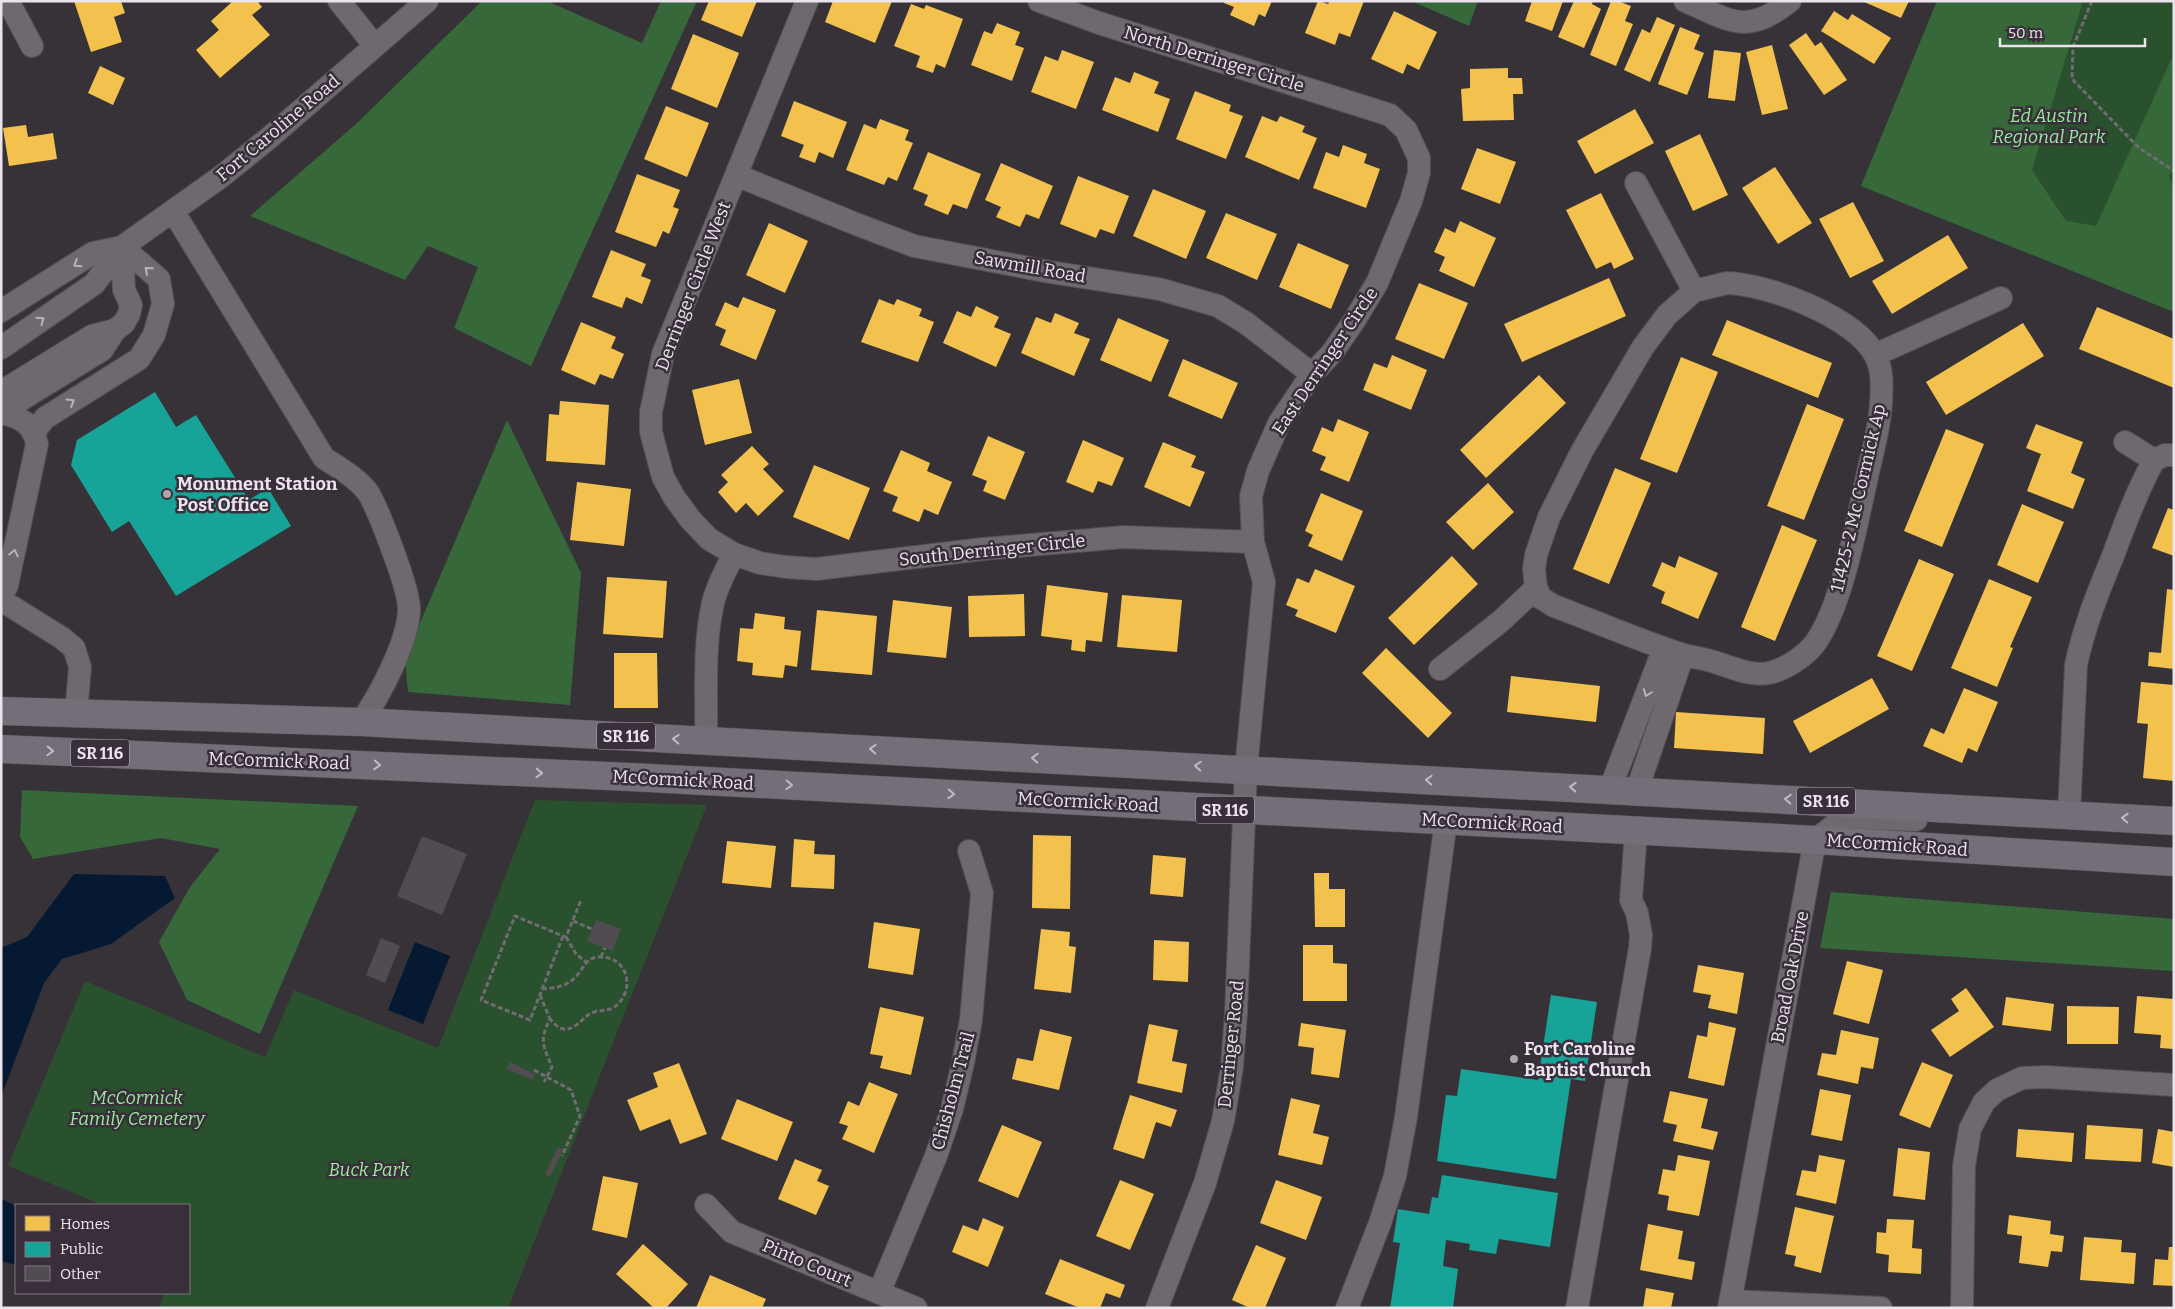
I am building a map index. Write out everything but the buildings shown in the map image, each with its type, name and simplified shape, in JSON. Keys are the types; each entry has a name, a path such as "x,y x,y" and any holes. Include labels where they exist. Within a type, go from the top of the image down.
{"main road":[{"name":"SR 116","path":"1,711 362,722 2174,820"},
{"path":"276,760 338,743 362,722"},
{"name":"McCormick Road","path":"1,749 650,778 1815,840 2174,862"}],"street":[{"path":"8,1 32,46"},
{"path":"340,1 375,46"},
{"name":"Fort Caroline Road","path":"1,348 94,284 122,247 222,176 269,138 427,1"},
{"name":"Derringer Circle West","path":"734,554 710,539 690,519 674,497 663,477 650,432 651,412 663,354 705,247 807,1"},
{"name":"North Derringer Circle","path":"1040,1 1099,23 1390,115"},
{"path":"1685,1 1735,22 1761,20 1790,1"},
{"name":"East Derringer Circle","path":"1246,769 1264,582 1253,542 1251,496 1258,471 1279,423 1312,374 1332,353 1377,283 1411,201 1419,173 1419,158 1406,130 1390,115"},
{"name":"Sawmill Road","path":"736,175 914,246 1031,269 1159,289 1218,306 1246,323 1312,374"},
{"path":"1636,183 1694,291"},
{"path":"173,211 324,458 352,477 368,493 397,562 410,609 399,647 378,698 362,722"},
{"path":"34,432 45,418 139,360 159,321 163,304 159,279 122,247"},
{"path":"1,412 102,350 122,322 130,305 124,290 122,247"},
{"name":"Fort Caroline Road","path":"1,311 93,253 122,247"},
{"path":"1440,669 1501,622 1536,588 1534,569 1536,555 1549,517 1582,451 1643,347 1667,315 1694,291 1727,282 1763,288 1834,319 1854,332 1868,345 1876,356 2001,298"},
{"path":"1,394 4,390 92,336 122,322 159,321"},
{"name":"11425-2 Mc Cormick Ap","path":"1536,588 1541,598 1554,606 1674,651 1758,674 1770,673 1789,666 1815,644 1837,597 1871,458 1881,405 1881,372 1876,356"},
{"path":"1,412 24,421 34,432 37,444 7,585 1,600 62,638 74,648 80,667 76,714"},
{"path":"2069,814 2076,665 2081,642 2090,613 2132,506 2164,458 2126,442"},
{"name":"South Derringer Circle","path":"734,554 760,563 816,569 982,549 1124,537 1253,542"},
{"path":"706,741 708,632 713,602 722,577 734,554"},
{"path":"1610,789 1674,651"},
{"path":"1637,790 1674,651"},
{"name":"Derringer Road","path":"1158,1308 1204,1182 1223,1122 1232,1067 1246,769"},
{"path":"1815,840 1845,818 1945,821 2004,811"},
{"path":"1347,1308 1380,1224 1395,1176 1406,1117 1446,821"},
{"path":"1577,1308 1640,948 1641,935 1637,913 1631,900 1636,831"},
{"name":"Broad Oak Drive","path":"1729,1304 1815,840"},
{"name":"Chisholm Trail","path":"879,1293 936,1156 952,1109 963,1063 971,1020 982,893 969,851"},
{"path":"1962,1308 1964,1166 1970,1129 1984,1102 1997,1090 2022,1078 2046,1076 2174,1085"},
{"name":"Pinto Court","path":"706,1205 732,1232 916,1308"},
{"path":"1729,1304 1880,1308"}],"path":[{"path":"2092,1 2073,47 2072,79 2139,148 2174,171"},
{"path":"581,900 573,921 565,937 542,989 530,1020 481,1000 515,916 565,937 576,954 586,962"},
{"path":"573,921 592,929"},
{"path":"601,957 605,948"},
{"path":"540,994 553,1023 566,1029 575,1028 588,1015 615,1008 621,1002 627,991 627,974 623,967 601,957 586,962 577,976 563,986 542,989"},
{"path":"544,1082 552,1067 542,1046 543,1033 550,1019"},
{"path":"534,1070 571,1090 580,1116 562,1156"}],"green space":[{"path":"482,1 547,1 642,43 661,1 697,1 531,366 454,328 478,267 428,246 405,280 250,216 356,124"},
{"path":"1411,1 1478,1 1469,26"},
{"name":"Ed Austin Regional Park","path":"1937,1 2174,1 2174,312 1861,186"},
{"name":"Ed Austin Regional Park","path":"1937,1 2083,1 2032,170 2066,221 2096,226 2174,53 2174,168 2169,176 2174,188 2174,312 1861,186"},
{"path":"507,420 581,573 570,705 408,692 405,658"},
{"path":"22,790 358,806 260,1034 187,1000 159,942 190,887 220,849 161,838 33,859 20,837"},
{"name":"Buck Park","path":"535,800 707,805 508,1308 159,1308 165,1294 190,1294 190,1204 101,1204 8,1166 85,981 265,1057 294,990 438,1048"},
{"path":"1831,892 2174,919 2174,971 1820,948"}],"water":[{"path":"74,874 165,876 175,898 111,944 62,959 44,983 1,1097 1,948 27,937"},
{"path":"415,942 450,956 423,1024 388,1010"},
{"path":"1,1199 15,1206 15,1265 1,1261"}],"place":[{"name":"Monument Station Post Office","path":"167,494"},
{"name":"Fort Caroline Baptist Church","path":"1514,1059"}],"park label":[{"name":"McCormick Family Cemetery","path":"137,1108"}]}
